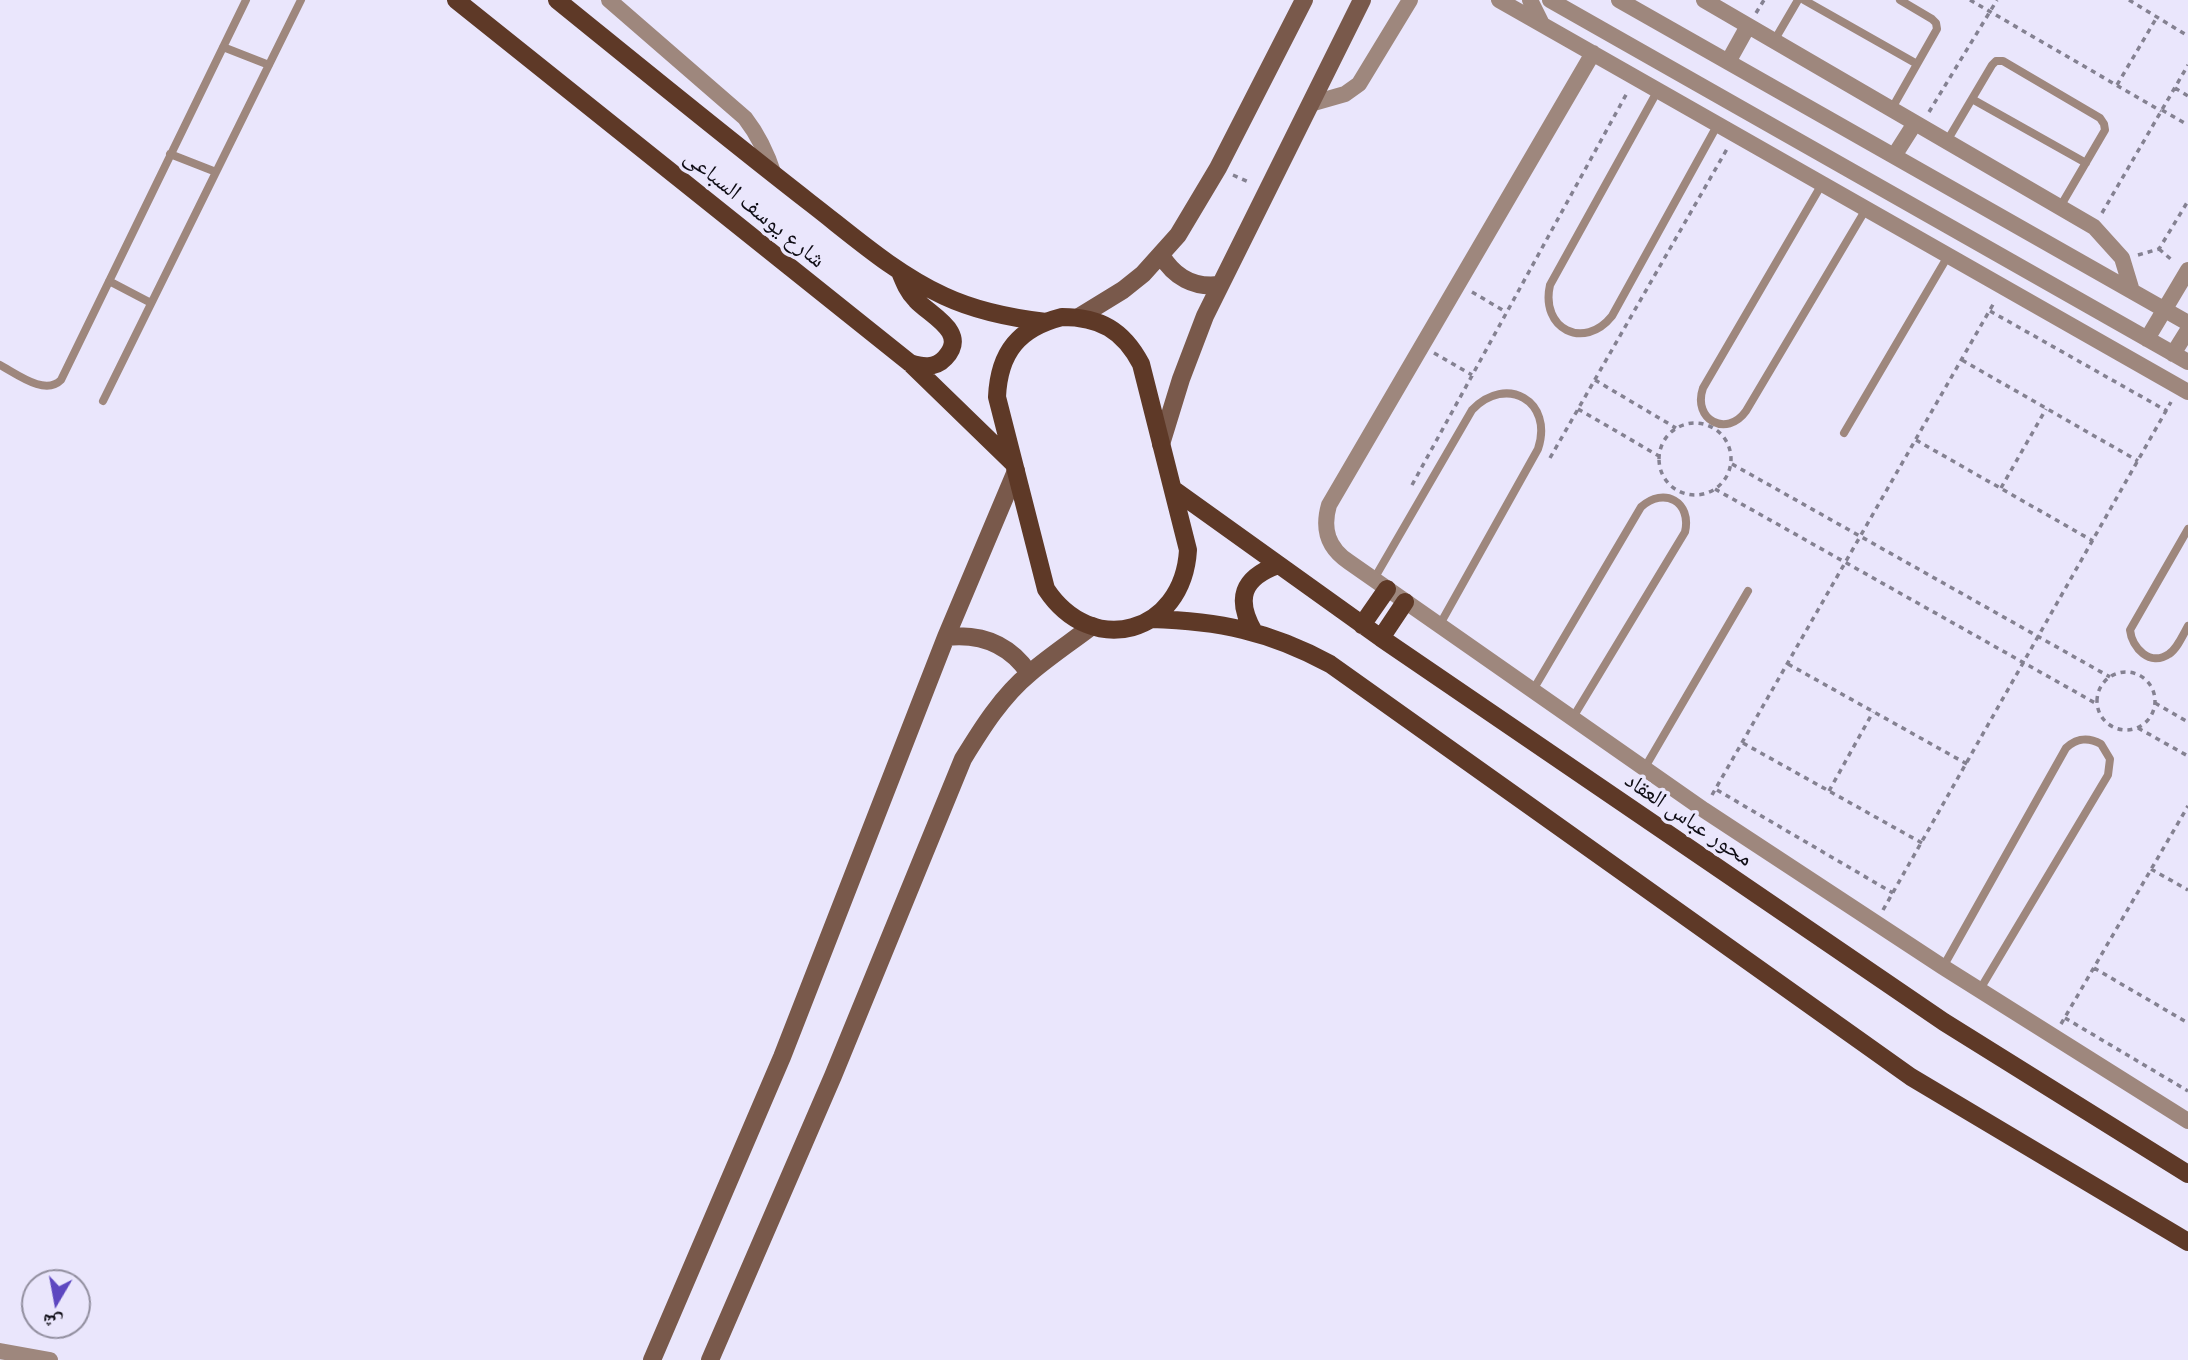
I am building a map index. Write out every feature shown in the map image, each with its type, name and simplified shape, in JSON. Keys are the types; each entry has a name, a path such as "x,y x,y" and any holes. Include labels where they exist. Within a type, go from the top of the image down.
{"main road":[{"name":"شارع يوسف السباعى","path":"456,0 909,363 1015,467"},
{"name":"شارع يوسف السباعى","path":"557,0 774,175 899,271 945,297 969,306 1020,319 1046,321"},
{"path":"1079,317 1123,290 1161,255 1192,214 1304,0"},
{"path":"1161,444 1181,379 1220,285 1362,0"},
{"path":"1161,255 1166,264 1181,278 1199,285 1220,285"},
{"path":"899,271 916,300 948,327 951,334 950,350 940,363 925,367 909,363"},
{"path":"1079,317 1110,327 1123,337 1141,363 1188,550 1183,582 1175,597 1151,619 1122,629 1092,626 1077,621 1065,612 1046,589 998,397 1002,365 1019,338 1046,321 1079,317"},
{"path":"652,1360 782,1056 1015,467"},
{"name":"محور عباس العقاد","path":"1173,489 1362,625 1944,1022 2188,1174"},
{"path":"1254,632 1245,617 1243,600 1249,583 1261,571 1278,565"},
{"path":"1362,625 1380,584"},
{"path":"1381,638 1405,602"},
{"path":"1151,619 1221,624 1254,632 1306,651 1353,679 1911,1077 2188,1242"},
{"path":"710,1360 833,1076 963,759 993,714 1029,673 1092,626"},
{"path":"946,637 970,636 994,642 1014,655 1029,673"}],"street":[{"path":"609,0 745,118 757,133 774,175"},
{"path":"1310,104 1345,94 1359,84 1410,0"},
{"path":"1499,0 2184,390"},
{"path":"1530,0 1542,24"},
{"path":"1550,0 2188,362"},
{"path":"1619,0 2188,323"},
{"path":"1704,0 1722,5 1748,26 2094,227 2122,258 2132,291"},
{"path":"1728,62 1748,26"},
{"path":"1593,53 1334,496 1326,514 1327,534 1335,550 1532,692 1704,810 1979,991 2188,1121"},
{"path":"1894,156 1918,124"},
{"path":"2147,339 2188,270"},
{"path":"2173,354 2188,330"},
{"path":"0,1351 50,1360"}],"lane":[{"path":"0,366 43,386 57,384 246,0"},
{"path":"103,401 301,0"},
{"path":"1774,41 1798,0"},
{"path":"1804,0 1917,64"},
{"path":"1891,110 1937,26 1932,19 1900,0"},
{"path":"223,47 269,65"},
{"path":"1947,141 1992,65 1996,61 2003,61 2103,121 2105,131 2060,207"},
{"path":"1658,90 1550,285 1547,298 1549,311 1556,322 1566,330 1579,334 1592,332 1604,326 1612,316 1718,124"},
{"path":"1972,99 2086,163"},
{"path":"170,154 216,172"},
{"path":"1822,184 1703,388 1700,403 1702,411 1713,421 1720,424 1735,422 1746,411 1866,209"},
{"path":"1844,433 1948,256"},
{"path":"109,281 152,303"},
{"path":"1380,584 1472,410 1482,400 1495,394 1510,393 1524,398 1535,407 1541,421 1542,435 1538,449 1439,626"},
{"path":"1532,692 1642,507 1654,498 1662,497 1677,503 1686,516 1685,532 1572,719"},
{"path":"2188,528 2130,630 2131,638 2140,652 2156,658 2164,657 2172,653 2188,626"},
{"path":"1644,769 1748,592"},
{"path":"1943,967 2066,748 2079,740 2087,739 2101,744 2110,759 2108,775 1979,991"}],"path":[{"path":"1970,0 2188,125"},
{"path":"1918,124 1997,0"},
{"path":"2131,1 2188,36"},
{"path":"2117,85 2157,17"},
{"path":"2094,227 2188,65"},
{"path":"1408,491 1636,78"},
{"path":"2175,88 2188,96"},
{"path":"1544,468 1735,134"},
{"path":"1218,168 1267,191"},
{"path":"2122,258 2159,249 2188,201"},
{"path":"1458,284 1506,312"},
{"path":"1704,810 2003,287"},
{"path":"1990,311 2166,411"},
{"path":"1422,346 1472,375"},
{"path":"1962,360 2138,461"},
{"path":"1595,380 1676,428"},
{"path":"1875,924 2166,411 2184,390"},
{"path":"1578,409 1659,456"},
{"path":"2001,488 2046,409"},
{"path":"1689,423 1702,424 1715,429 1725,438 1731,450 1732,464 1724,482 1716,489 1703,495 1690,495 1677,490 1667,481 1661,470 1659,456 1664,440 1676,428 1689,423"},
{"path":"1916,440 2093,541"},
{"path":"1732,464 2110,677"},
{"path":"1716,489 2096,704 2104,721 2111,726 2120,730 2138,728 2150,718 2155,704 2154,694 2144,679 2127,672 2110,677 2099,689 2096,704"},
{"path":"1788,664 1966,764"},
{"path":"2155,704 2188,722"},
{"path":"1829,791 1873,712"},
{"path":"2138,728 2188,756"},
{"path":"1742,743 1922,843"},
{"path":"1716,789 1893,893"},
{"path":"2053,1038 2188,806"},
{"path":"2151,869 2188,890"},
{"path":"2094,968 2186,1022 2188,1014"},
{"path":"2065,1018 2188,1091"}]}
